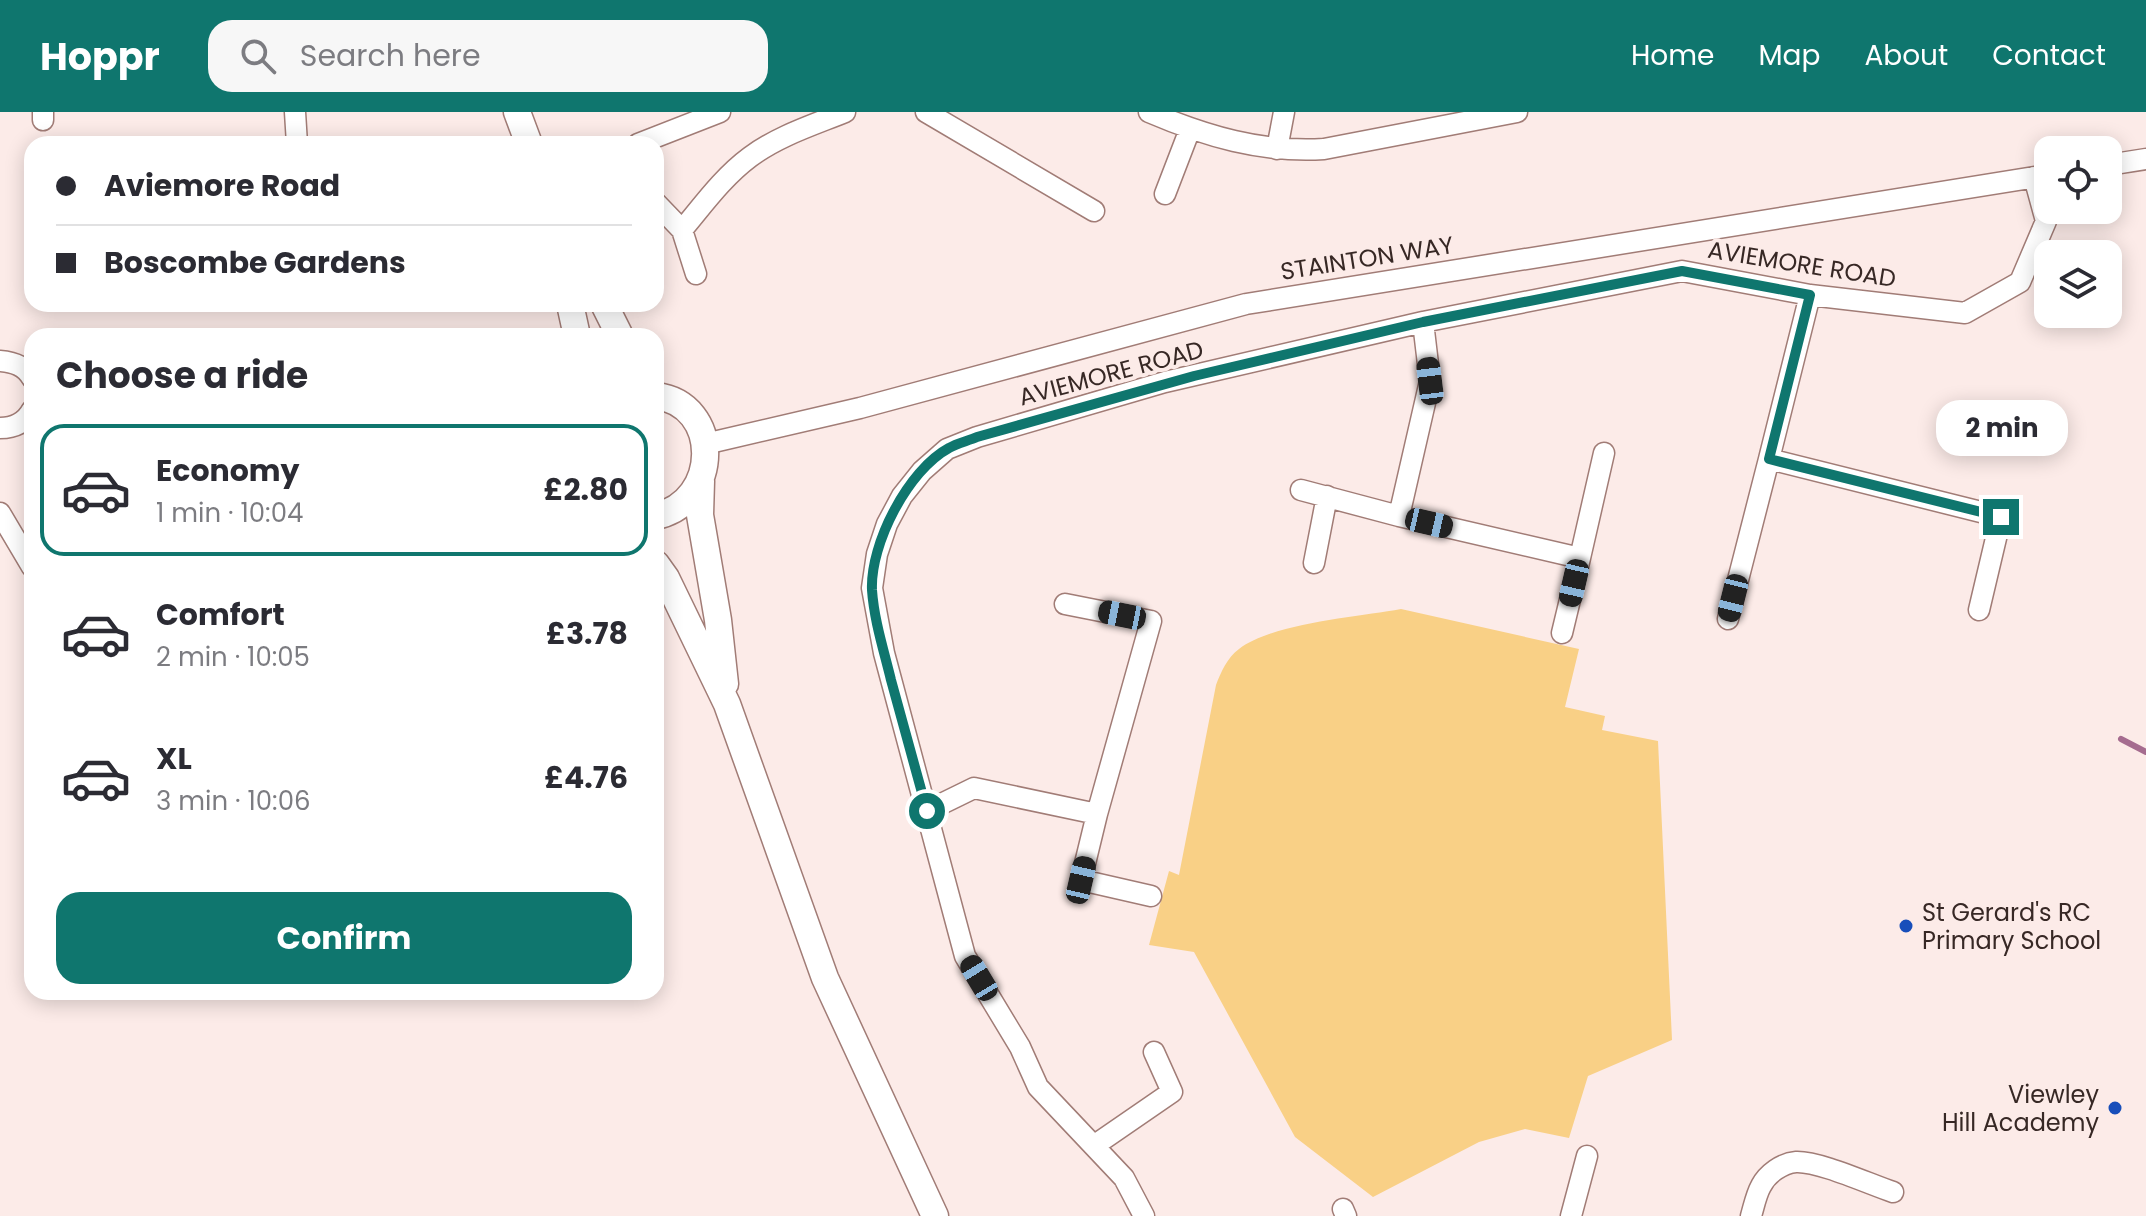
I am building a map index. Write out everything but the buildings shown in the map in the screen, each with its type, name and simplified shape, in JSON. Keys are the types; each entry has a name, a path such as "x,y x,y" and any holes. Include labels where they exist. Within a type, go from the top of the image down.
{"main road":[{"path":"517,112 526,136"},
{"path":"664,396 690,414 705,444 700,515 718,620 727,704"},
{"path":"664,514 687,501 701,481"},
{"path":"664,575 727,704 825,978 935,1216"}],"street":[{"path":"295,112 296,136"},
{"path":"658,136 720,112"},
{"path":"682,230 747,159 784,136 845,112"},
{"path":"926,112 1094,211"},
{"path":"1149,112 1190,129 1248,145 1277,149 1324,149 1517,112"},
{"path":"1277,149 1284,112"},
{"path":"1165,194 1190,129"},
{"path":"2122,163 2146,159"},
{"name":"STAINTON WAY","path":"705,444 860,408 1246,304 2034,177"},
{"path":"664,211 682,230 696,274"},
{"name":"AVIEMORE ROAD","path":"1144,1216 1124,1178 1038,1087 1020,1047 965,956 884,653 872,588 877,554 887,524 902,496 922,471 947,449 977,437 1165,382 1423,322 1682,271 1810,295 1965,313 2020,282 2045,224"},
{"path":"1728,619 1810,295"},
{"path":"1399,516 1430,381 1423,322"},
{"path":"0,361 11,362 24,369"},
{"path":"0,428 9,428 24,421"},
{"path":"1562,633 1604,453"},
{"path":"1769,459 2001,517 1979,610"},
{"path":"1301,490 1580,558"},
{"path":"1314,563 1327,496"},
{"path":"0,513 24,554"},
{"path":"1065,604 1151,621 1081,880 1151,896"},
{"path":"927,811 974,788 1097,814"},
{"path":"1095,1145 1172,1092 1154,1052"},
{"path":"1571,1216 1587,1156"},
{"path":"1751,1216 1761,1184 1779,1167 1795,1162 1893,1192"}],"shaded area":[{"path":"1401,609 1579,649 1565,707 1605,716 1602,730 1658,741 1672,1040 1588,1076 1569,1138 1525,1129 1479,1142 1373,1197 1295,1137 1194,952 1149,945 1169,871 1179,875 1216,685 1228,661 1239,649 1272,633 1316,622"}],"waterway":[{"path":"2121,739 2146,752"}],"place":[{"name":"St Gerard's RC Primary School","path":"1906,926"},
{"name":"Viewley Hill Academy","path":"2115,1108"}],"route":[{"path":"927,811 884,653 872,588 877,554 887,524 902,496 922,471 947,449 977,437 1165,382 1423,322 1682,271 1810,295 1769,459 2001,517"}]}
